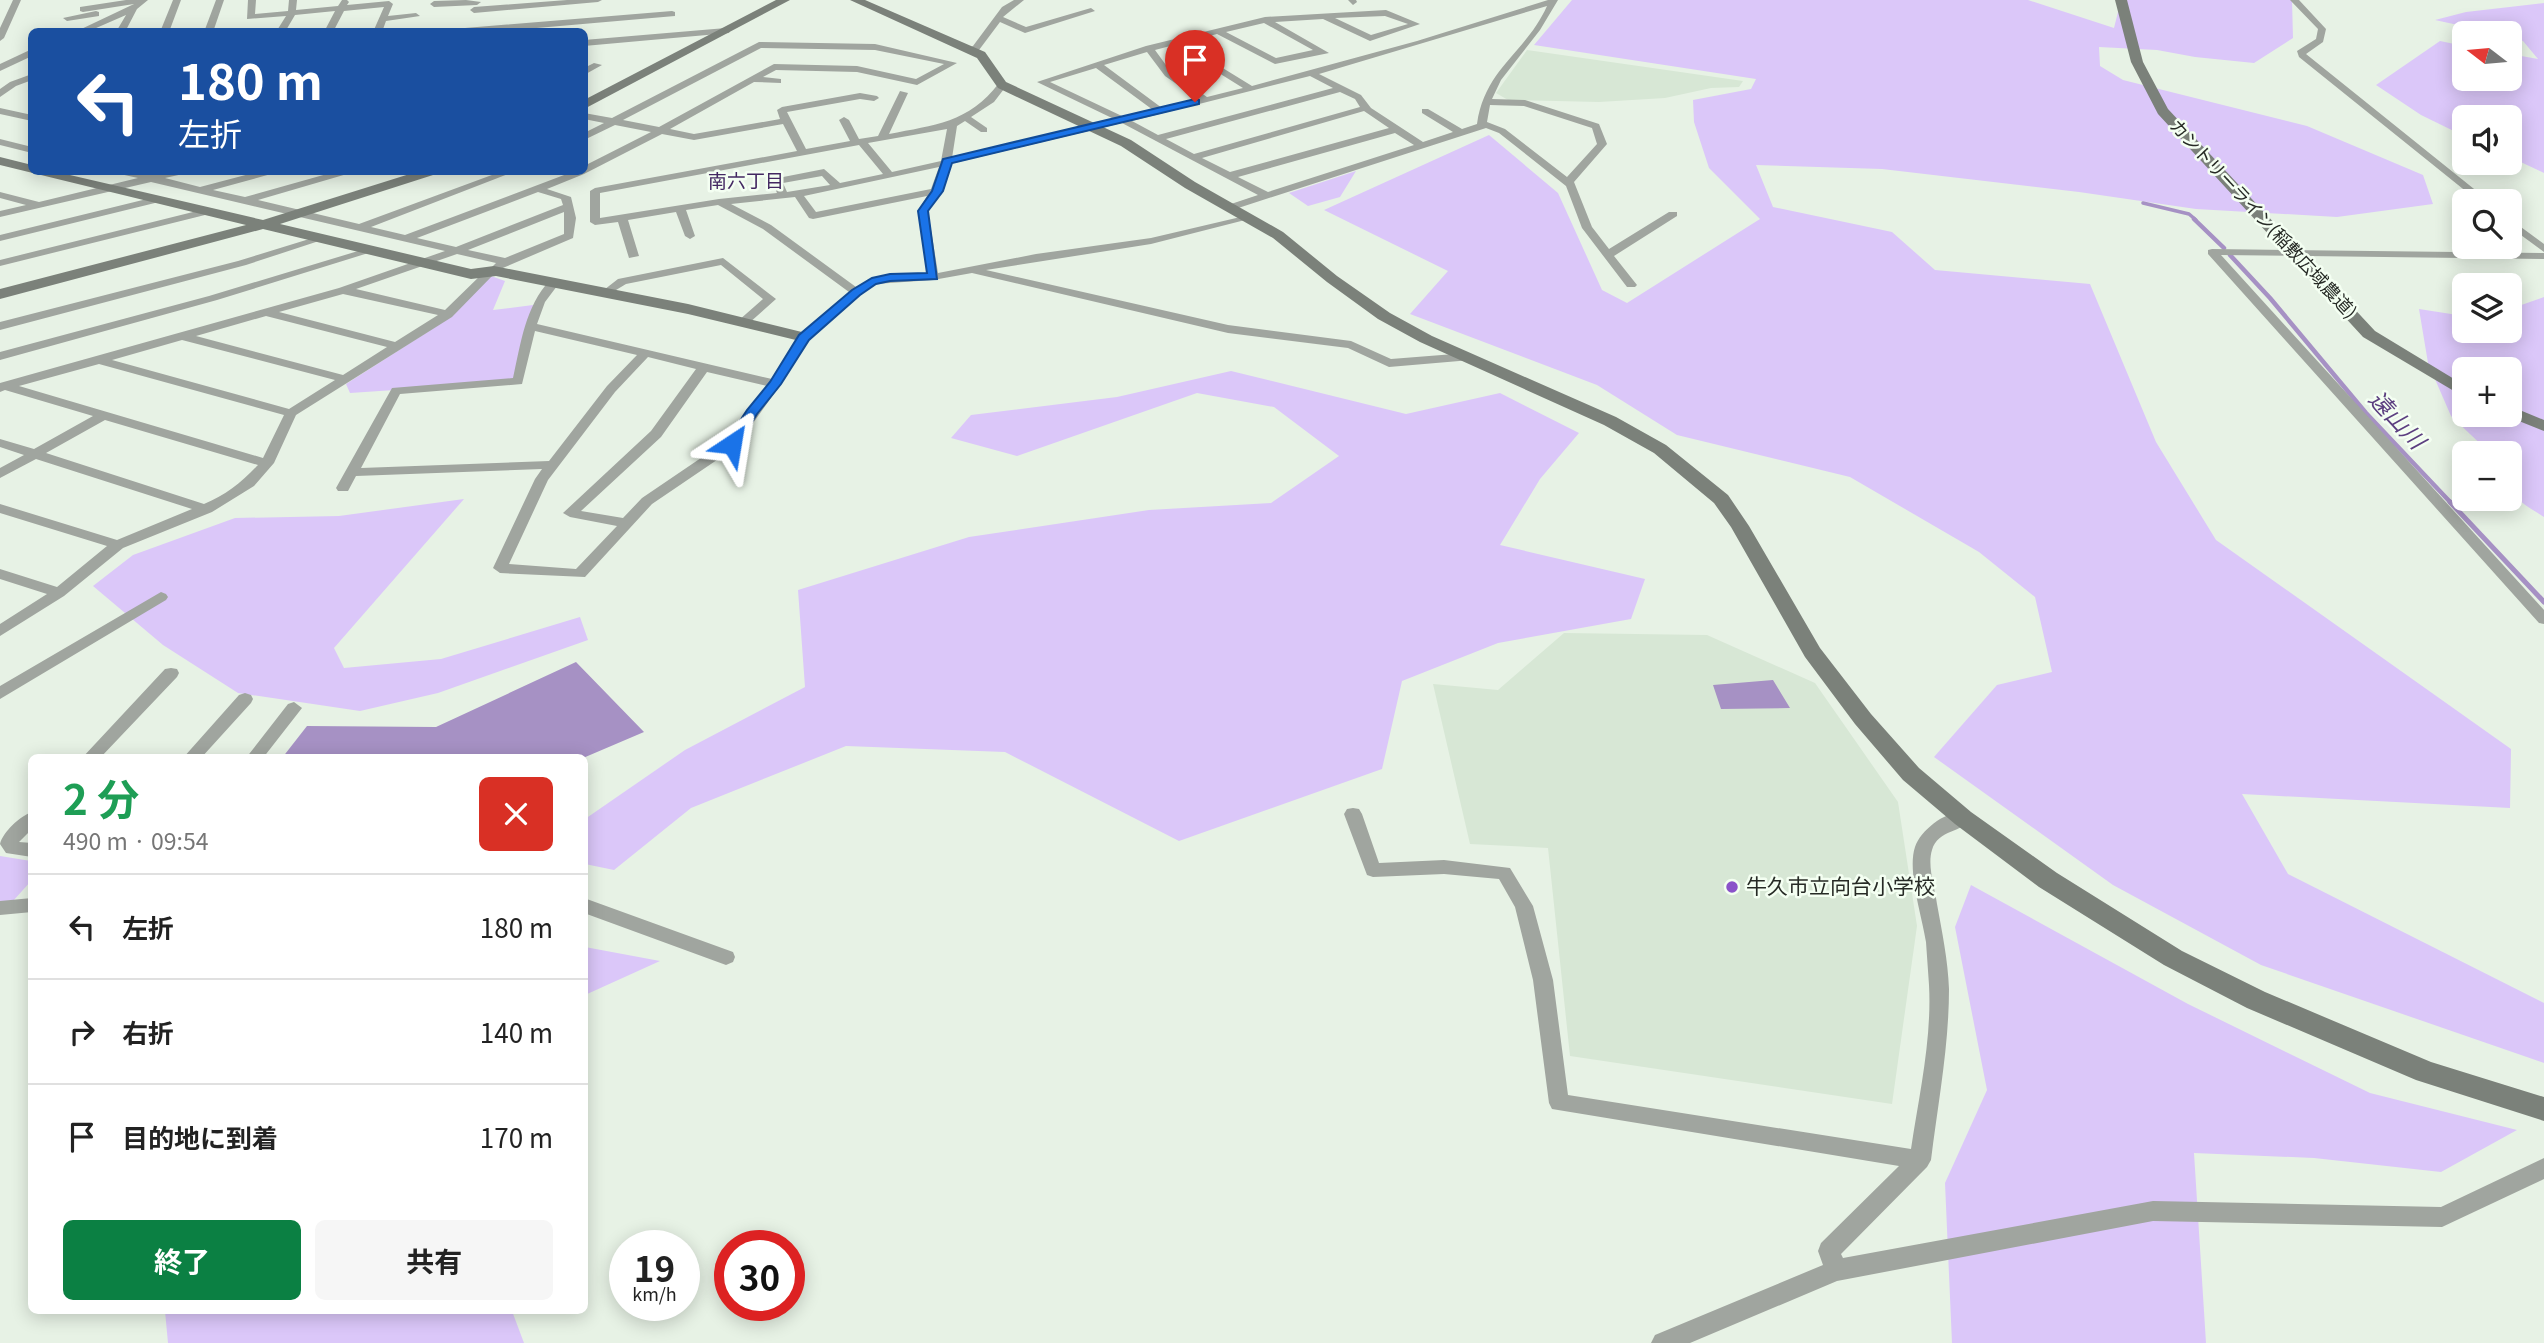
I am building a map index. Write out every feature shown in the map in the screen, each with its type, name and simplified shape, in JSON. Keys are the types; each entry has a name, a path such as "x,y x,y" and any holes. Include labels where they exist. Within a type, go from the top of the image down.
{"street":[{"path":"166,28 177,0"},
{"path":"210,28 220,0"},
{"path":"252,0 250,16 292,13 343,4 389,4 379,28"},
{"path":"283,28 292,13 293,0"},
{"path":"434,5 598,0"},
{"path":"588,53 666,46 670,36 673,0"},
{"path":"588,103 784,0"},
{"path":"856,0 981,55 1002,85 1126,143 1278,235 1384,316 1467,357 1610,421 1650,443 1698,477 1721,499 1740,526 1812,652 1863,719 1911,774 1963,818 2048,880 2173,958 2244,994 2426,1072 2544,1109"},
{"path":"969,51 976,48 1005,9 1020,0"},
{"name":"カントリーライン(稲敷広域農道)","path":"2121,0 2137,62 2163,111 2369,334 2452,385"},
{"path":"2294,0 2322,29 2320,40 2301,51 2302,55 2469,189"},
{"path":"83,9 143,2"},
{"path":"88,28 143,2"},
{"path":"123,28 143,2"},
{"path":"1002,85 991,100 952,125 595,191 595,222 719,202 753,201 890,175 1205,100 1343,63 1550,2"},
{"path":"1517,3 1550,2"},
{"path":"645,353 611,389 542,479 500,568 580,573 648,502 732,444 752,412 775,384 804,337 872,281 933,277 1152,240 1237,212 1267,196 1482,126 1485,102 1503,67 1548,13 1550,2"},
{"path":"0,9 15,4"},
{"path":"0,38 15,4"},
{"path":"330,28 343,4"},
{"path":"466,28 476,4"},
{"path":"998,18 1025,30 1091,11"},
{"path":"67,18 124,12"},
{"path":"1267,196 1123,120 1042,82 1149,48 1265,20 1386,13 1416,24 1370,38 1325,17"},
{"path":"502,28 672,14"},
{"path":"382,19 416,16"},
{"path":"1265,20 1343,63"},
{"path":"588,43 726,31"},
{"path":"1218,31 1275,61 1322,51"},
{"path":"1175,42 1249,88"},
{"path":"588,136 759,45 876,47 951,63 917,82 857,69 774,66"},
{"path":"588,168 660,131 810,46"},
{"path":"1149,48 1168,74 1205,100"},
{"path":"0,68 28,54"},
{"path":"18,60 28,59"},
{"path":"1097,64 1160,111"},
{"path":"588,70 597,65"},
{"path":"1309,72 1358,97 1366,108 1422,146"},
{"path":"0,94 13,84 28,78"},
{"path":"751,79 778,81"},
{"path":"13,84 28,87"},
{"path":"1157,138 1340,89"},
{"path":"883,138 903,93"},
{"path":"804,153 782,110 860,96 874,97"},
{"path":"1485,102 1525,103 1595,126 1602,144 1568,183"},
{"path":"1194,157 1366,108"},
{"path":"0,111 28,117"},
{"path":"1425,111 1463,134"},
{"path":"588,117 694,137 786,121"},
{"path":"965,117 984,130"},
{"path":"844,120 859,142 890,175"},
{"path":"1482,123 1503,131 1568,183 1587,228 1631,285"},
{"path":"933,277 923,211 937,191 947,161 952,125"},
{"path":"1229,176 1397,129"},
{"path":"0,142 28,149"},
{"path":"0,162 28,168"},
{"path":"783,195 777,181 824,172 836,185"},
{"path":"55,175 471,274 496,269 569,236 571,218 566,197 537,189"},
{"path":"138,175 458,250 496,269 744,321 804,337"},
{"path":"0,214 166,175"},
{"path":"202,190 256,175"},
{"path":"248,201 333,175"},
{"path":"0,294 303,214 419,175"},
{"path":"361,227 500,175"},
{"path":"407,238 572,175"},
{"path":"796,192 813,216 937,191"},
{"path":"0,195 37,204"},
{"path":"0,238 159,200"},
{"path":"719,202 767,227 856,292"},
{"path":"2,387 343,290 458,250 567,207"},
{"path":"680,208 690,236"},
{"path":"0,263 209,211"},
{"path":"1608,255 1673,214"},
{"path":"622,217 633,256"},
{"path":"2522,232 2544,249"},
{"path":"0,326 242,263 323,238"},
{"path":"0,356 213,298 372,250"},
{"path":"2544,256 2212,252 2544,620"},
{"path":"606,293 621,281 723,261 770,299 744,321"},
{"path":"0,631 59,593 118,545 207,509 249,483 267,463 292,413 448,314 496,269"},
{"path":"970,270 1228,329 1351,345 1389,363 1467,357"},
{"path":"342,488 396,391 518,381 531,326 545,290 554,282"},
{"path":"343,290 448,314"},
{"path":"267,313 397,346"},
{"path":"531,326 775,384"},
{"path":"184,336 345,379"},
{"path":"96,359 292,413"},
{"path":"0,365 2,387"},
{"path":"626,523 570,513 656,434 704,367"},
{"path":"2,387 267,463"},
{"path":"0,474 102,416"},
{"path":"2522,416 2544,426"},
{"path":"0,443 207,509"},
{"path":"351,472 552,465"},
{"path":"0,508 118,545"},
{"path":"0,574 59,593"},
{"path":"0,693 161,597"},
{"path":"94,754 172,673"},
{"path":"195,754 246,699"},
{"path":"257,754 293,708"},
{"path":"1353,814 1373,870 1432,867 1504,873 1524,906 1543,980 1559,1103 1920,1160"},
{"path":"1836,1270 1829,1251 1920,1160 1935,1055 1939,988 1935,942 1922,868 1923,848 1937,829 1963,818"},
{"path":"28,822 8,842 12,848 28,850"},
{"path":"0,908 28,905"},
{"path":"588,906 726,957"},
{"path":"1663,1343 1836,1270 2153,1211 2442,1217 2544,1168"}],"shaded area":[{"path":"1572,0 2028,0 2114,28 2121,0 2292,0 2293,38 2254,63 2157,50 2099,47 2100,66 2123,80 2307,126 2423,175 2433,204 2337,217 2196,209 1882,169 1756,165 1773,207 1892,232 1935,270 2090,284 2156,442 2216,540 2511,749 2510,808 2242,794 2288,874 2544,1003 2544,1063 2261,965 2113,885 1934,757 1997,685 2052,672 2035,597 1979,552 1850,477 1677,435 1597,385 1410,314 1448,271 1324,210 1489,135 1558,193 1602,290 1627,303 1760,219 1709,168 1694,122 1693,100 1751,89 1756,79 1534,45"},
{"path":"2544,3 2544,173 2522,163 2522,105 2452,105 2452,130 2421,115 2376,85 2440,41 2452,44 2452,91 2522,91 2522,56 2538,59 2522,41 2522,21 2452,21 2452,24 2435,20 2466,12"},
{"path":"1527,50 1743,81 1739,87 1711,88 1665,98 1599,102 1508,100 1496,93"},
{"path":"1356,171 1340,197 1308,206 1289,193"},
{"path":"491,276 505,281 493,310 533,305 536,308 513,382 350,393 346,384 429,331"},
{"path":"2544,297 2544,517 2522,502 2522,441 2477,441 2463,427 2522,427 2522,357 2452,357 2452,417 2428,363 2419,309 2452,314 2452,343 2522,343 2522,305"},
{"path":"1231,371 1406,414 1500,393 1579,433 1540,479 1500,545 1645,579 1631,619 1498,643 1402,681 1382,769 1179,841 1005,752 846,746 691,808 614,870 588,865 588,817 685,750 805,687 798,590 969,537 1149,510 1271,503 1339,456 1274,407 1197,393 1017,456 951,438 971,415 1117,397"},
{"path":"464,499 334,648 344,668 441,659 580,617 588,640 438,693 360,711 238,693 163,645 93,586 133,555 235,518 339,516"},
{"name":"牛久市立向台小学校","path":"1564,633 1707,635 1815,683 1898,802 1917,926 1892,1104 1570,1056 1548,848 1470,844 1433,684 1498,690"},
{"path":"576,662 644,732 588,756 285,754 307,726 436,727"},
{"path":"1773,680 1790,708 1721,709 1713,685"},
{"path":"0,856 28,861 28,884 13,901 0,901"},
{"path":"1971,885 2188,1004 2370,1093 2517,1130 2441,1172 2314,1158 2194,1153 2206,1343 1952,1343 1945,1183 1987,1090 1955,927"},
{"path":"588,948 660,961 588,994"},
{"path":"165,1314 513,1314 524,1343 168,1343"}],"waterway":[{"name":"遠山川","path":"2143,203 2189,214 2196,220"},
{"name":"遠山川","path":"2194,219 2224,248"},
{"name":"遠山川","path":"2230,255 2270,298 2366,413 2452,504"},
{"name":"遠山川","path":"2450,502 2544,602"}],"place":[{"name":"牛久市立向台小学校","path":"1732,887"}],"district":[{"name":"南六丁目","path":"746,181"}],"route":[{"path":"732,444 752,412 775,384 804,337 856,292 872,281 933,277 923,211 937,191 947,161 1195,102"}]}
